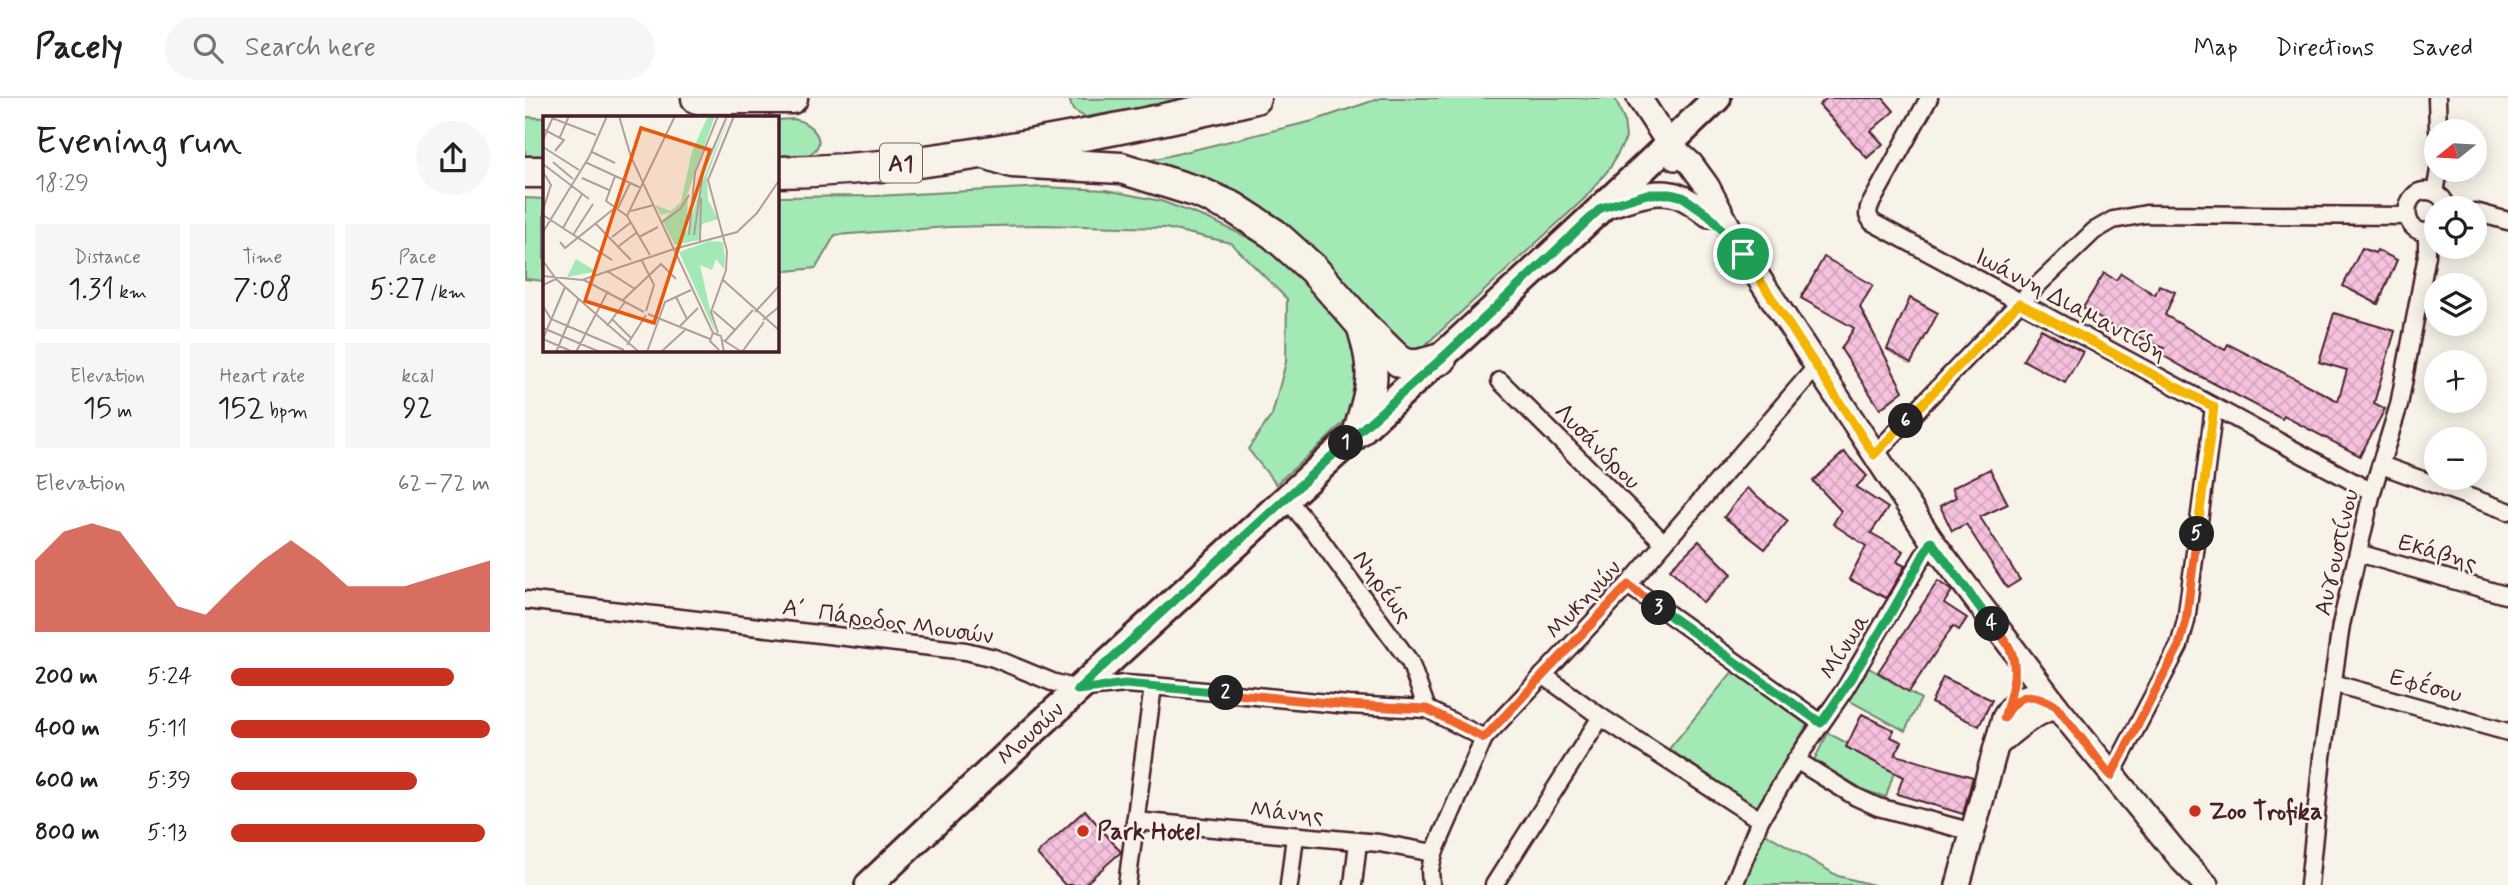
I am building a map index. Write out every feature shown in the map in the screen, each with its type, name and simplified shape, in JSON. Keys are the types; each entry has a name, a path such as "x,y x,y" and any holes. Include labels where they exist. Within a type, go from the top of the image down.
{"highway":[{"path":"697,98 780,98"},
{"name":"Α1","path":"779,172 888,164 985,153 1255,98"},
{"path":"985,153 1011,162 1121,168 1198,192 1234,208 1284,242 1399,361 1408,365 1441,359"},
{"path":"525,172 543,172"},
{"path":"1359,431 1373,378 1371,355 1362,325"}],"main road":[{"path":"1639,98 1669,144 1682,174 1709,215 1743,254"},
{"name":"Μουσών","path":"869,885 1077,690 1441,359 1717,98"},
{"path":"1669,144 1691,164 1707,186 1743,254 1931,541 2010,648 2111,776 2206,885"},
{"path":"1601,208 1647,194 1671,194 1683,197 1709,215"},
{"path":"1958,885 2014,681 2010,648"},
{"path":"2004,718 2013,704 2025,696 2036,696 2056,706"},
{"path":"1997,745 2023,722 2056,706"}],"street":[{"name":"Ιωάννη Διαμαντίδη","path":"1929,98 1869,207 1868,215 1872,222 2372,492"},
{"path":"2437,98 2438,119"},
{"path":"2435,193 2437,182"},
{"path":"2424,230 2414,228 2407,216 2408,203 2423,192 2439,196"},
{"path":"1874,455 2019,303 2094,231 2113,220 2146,214 2407,216"},
{"path":"2487,215 2508,221"},
{"name":"Αυγουστίνου","path":"2309,885 2332,683 2346,604 2372,492 2399,405 2426,259"},
{"name":"Μυκηνών","path":"1433,884 1430,870 1434,853 1484,738 1628,585 1816,367"},
{"name":"Λυσάνδρου","path":"1500,381 1664,543"},
{"path":"2111,776 2179,646 2186,621 2214,407"},
{"path":"2381,465 2508,511"},
{"name":"Νηρέως","path":"1286,498 1317,535 1411,662 1427,709"},
{"name":"Μίνωα","path":"1734,885 1760,820 1881,631 1931,541"},
{"name":"Εκάβης","path":"2358,553 2505,595"},
{"path":"1628,585 1821,723"},
{"name":"Α΄ Πάροδος Μουσών","path":"525,600 967,651 994,658 1077,690 1125,684 1348,705 1427,709 1484,738"},
{"path":"1543,675 1601,717 1760,820"},
{"name":"Εφέσου","path":"2332,683 2508,732"},
{"path":"1127,885 1153,686"},
{"path":"1494,885 1601,717"},
{"path":"1796,760 1856,797 1878,807 1973,832"},
{"name":"Μάνης","path":"1135,821 1379,843 1434,853"},
{"path":"1289,885 1295,836"},
{"path":"1353,885 1358,842"}],"green space":[{"path":"1200,98 1085,117 1073,110 1069,99"},
{"path":"1381,98 1615,98 1624,120 1626,138 1610,168 1585,198 1408,361 1292,240 1147,161 1313,121"},
{"path":"525,117 543,118 543,159 525,159"},
{"path":"794,119 812,128 818,138 816,149 806,156 779,158 779,120"},
{"path":"1044,187 1106,190 1161,201 1209,219 1264,245 1318,293 1354,335 1361,357 1352,414 1276,484 1248,449 1272,415 1286,362 1287,299 1231,243 1165,228 1039,225 949,227 835,235 816,268 779,272 779,197 876,196"},
{"path":"525,198 543,199 543,281 525,279"},
{"path":"1869,668 1921,699 1905,731 1848,700"},
{"path":"1733,671 1807,725 1758,808 1669,749"},
{"path":"1828,733 1895,769 1886,797 1866,791 1814,760"},
{"path":"1765,833 1838,876 1874,885 1742,885"}],"building":[{"path":"1827,98 1883,98 1894,111 1871,131 1883,144 1867,158 1819,105"},
{"path":"2362,248 2375,253 2377,250 2397,260 2378,304 2343,286"},
{"path":"1824,257 1873,285 1860,307 1903,391 1880,409 1841,349 1854,328 1801,298"},
{"path":"2104,273 2116,280 2121,273 2155,295 2159,285 2175,292 2165,315 2225,350 2228,344 2338,401 2347,370 2319,362 2334,313 2395,331 2374,403 2385,409 2360,456 2192,372 2160,354 2164,348 2119,328 2118,330 2083,308"},
{"path":"1910,298 1938,313 1911,363 1887,349"},
{"path":"2041,329 2083,352 2065,383 2023,360"},
{"path":"1844,452 1867,476 1856,487 1888,508 1871,533 1903,551 1897,562 1905,566 1886,598 1849,579 1866,546 1833,524 1841,511 1813,481"},
{"path":"1990,469 2008,504 1980,517 2020,580 2007,588 1966,524 1952,531 1940,506 1956,497 1952,488"},
{"path":"1747,488 1788,521 1765,549 1724,517"},
{"path":"1699,541 1732,574 1703,603 1670,569"},
{"path":"1938,581 1952,591 1944,603 1967,618 1959,630 1953,626 1909,692 1878,672"},
{"path":"1943,677 1992,700 1979,726 1931,703"},
{"path":"1862,714 1894,730 1891,737 1902,742 1895,755 1973,777 1963,814 1897,794 1903,777 1846,747"},
{"name":"Park Hotel","path":"1085,810 1121,852 1084,885 1065,885 1037,854"}],"place":[{"name":"Zoo Trofika","path":"2195,811"},
{"name":"Park Hotel","path":"1083,831"}],"route":[{"path":"1647,194 1683,197 1709,215 1743,254 1874,455 2019,303 2214,407 2186,621 2179,646 2111,776 2056,706 2046,700 2036,696 2018,699 2004,718 2014,681 2010,648 1931,541 1881,631 1821,723 1628,585 1484,738 1427,709 1348,705 1125,684 1077,690 1223,554 1441,359 1601,208 1647,194"}]}
